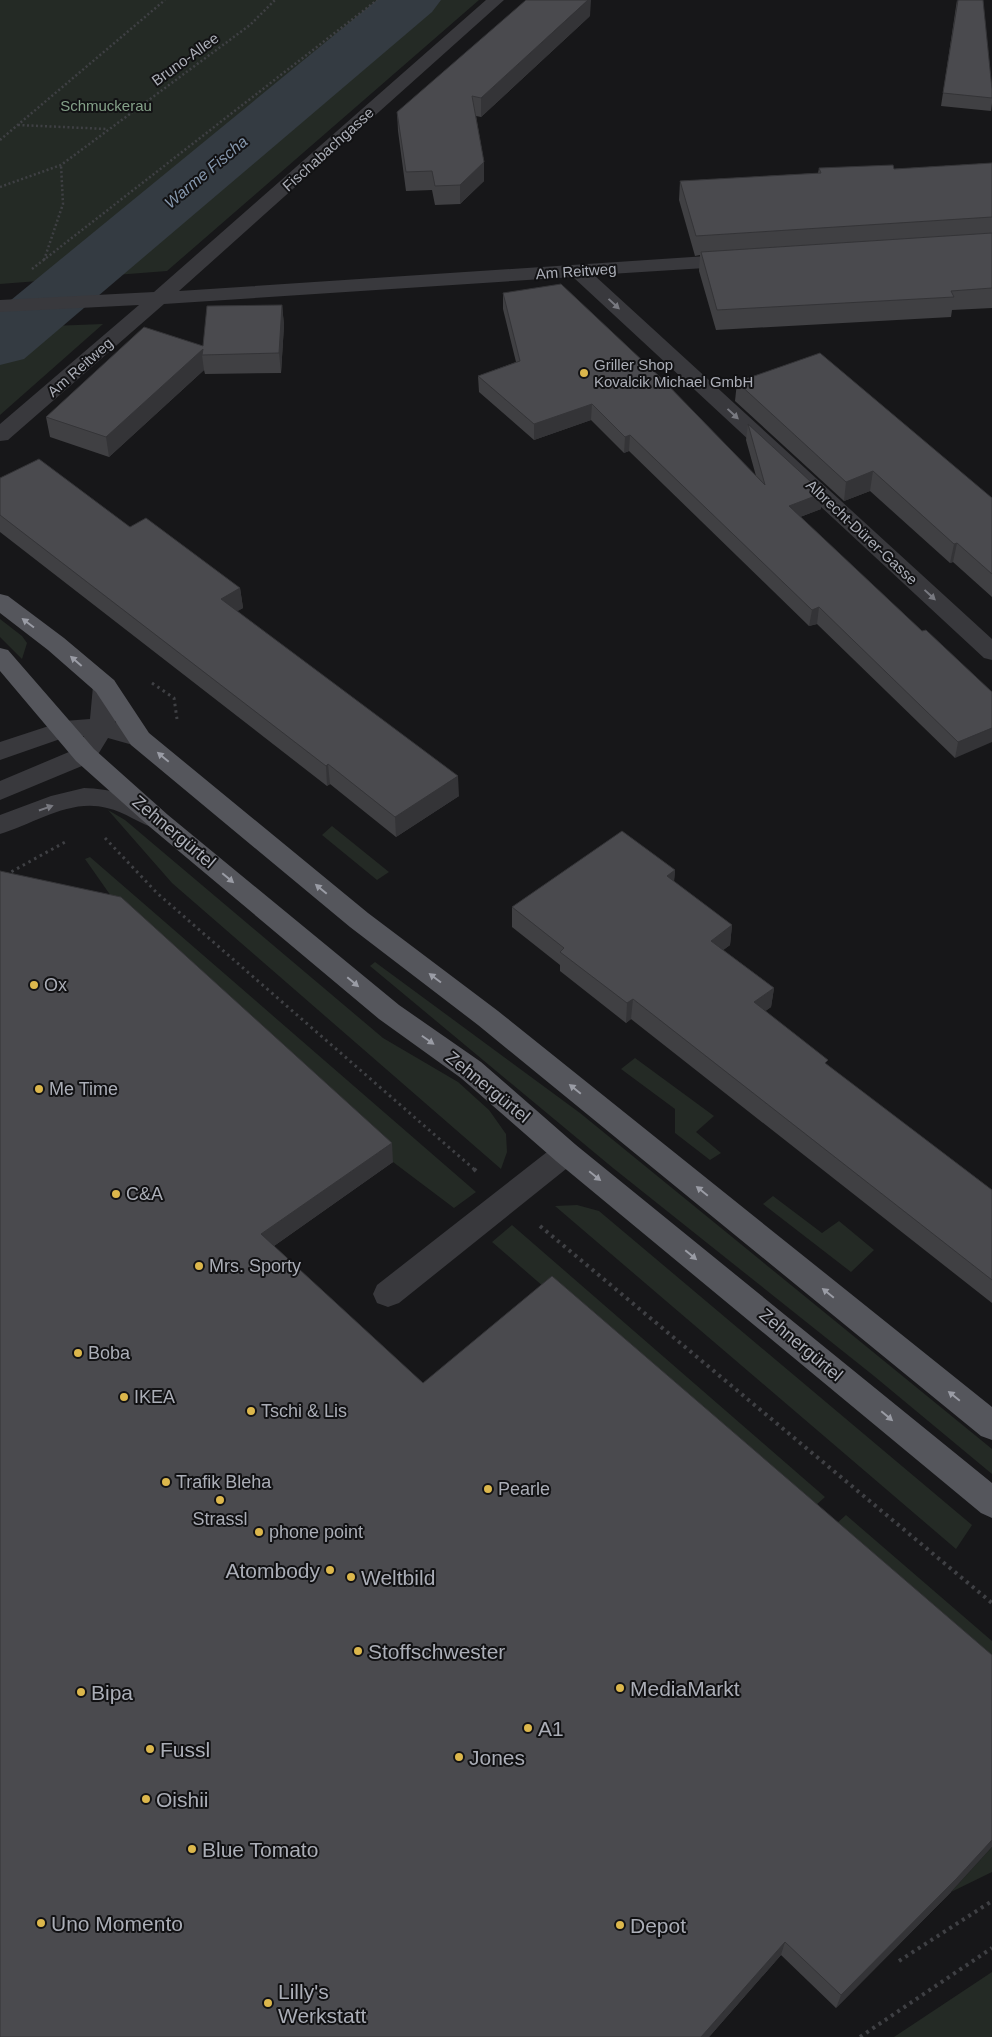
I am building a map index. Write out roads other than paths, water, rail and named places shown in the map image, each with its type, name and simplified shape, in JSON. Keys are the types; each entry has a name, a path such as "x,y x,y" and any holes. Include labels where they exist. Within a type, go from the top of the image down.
{"main road":[{"path":"0,601 56,644 105,686 140,738 358,920 488,1018 992,1426"},
{"name":"Zehnergürtel","path":"0,656 85,755 159,821 388,1012 471,1070 566,1154 992,1503"}],"street":[{"name":"Fischabachgasse","path":"159,298 496,0"},
{"name":"Am Reitweg","path":"4,306 159,298 756,259"},
{"name":"Albrecht-Dürer-Gasse","path":"578,271 992,652"},
{"name":"Am Reitweg","path":"0,435 159,298"},
{"path":"0,791 85,755 102,727 105,686"},
{"path":"0,751 64,729 102,727 140,738"},
{"path":"0,805 64,780 111,779"},
{"path":"0,825 78,797 97,797 124,804 159,821"},
{"path":"388,1294 566,1154"}],"waterway":[{"name":"Warme Fischa","path":"0,344 412,0"}],"place":[{"name":"Griller Shop Kovalcik Michael GmbH","path":"584,373"},
{"name":"Ox","path":"34,985"},
{"name":"Me Time","path":"39,1089"},
{"name":"C&A","path":"116,1194"},
{"name":"Mrs. Sporty","path":"199,1266"},
{"name":"Boba","path":"78,1353"},
{"name":"IKEA","path":"124,1397"},
{"name":"Tschi & Lis","path":"251,1411"},
{"name":"Trafik Bleha","path":"166,1482"},
{"name":"Pearle","path":"488,1489"},
{"name":"Strassl","path":"220,1500"},
{"name":"phone point","path":"259,1532"},
{"name":"Atombody","path":"330,1570"},
{"name":"Weltbild","path":"351,1577"},
{"name":"Stoffschwester","path":"358,1651"},
{"name":"MediaMarkt","path":"620,1688"},
{"name":"Bipa","path":"81,1692"},
{"name":"A1","path":"528,1728"},
{"name":"Fussl","path":"150,1749"},
{"name":"Jones","path":"459,1757"},
{"name":"Oishii","path":"146,1799"},
{"name":"Blue Tomato","path":"192,1849"},
{"name":"Uno Momento","path":"41,1923"},
{"name":"Depot","path":"620,1925"},
{"name":"Lilly's Werkstatt","path":"268,2003"}],"park label":[{"name":"Schmuckerau","path":"106,105"}]}
